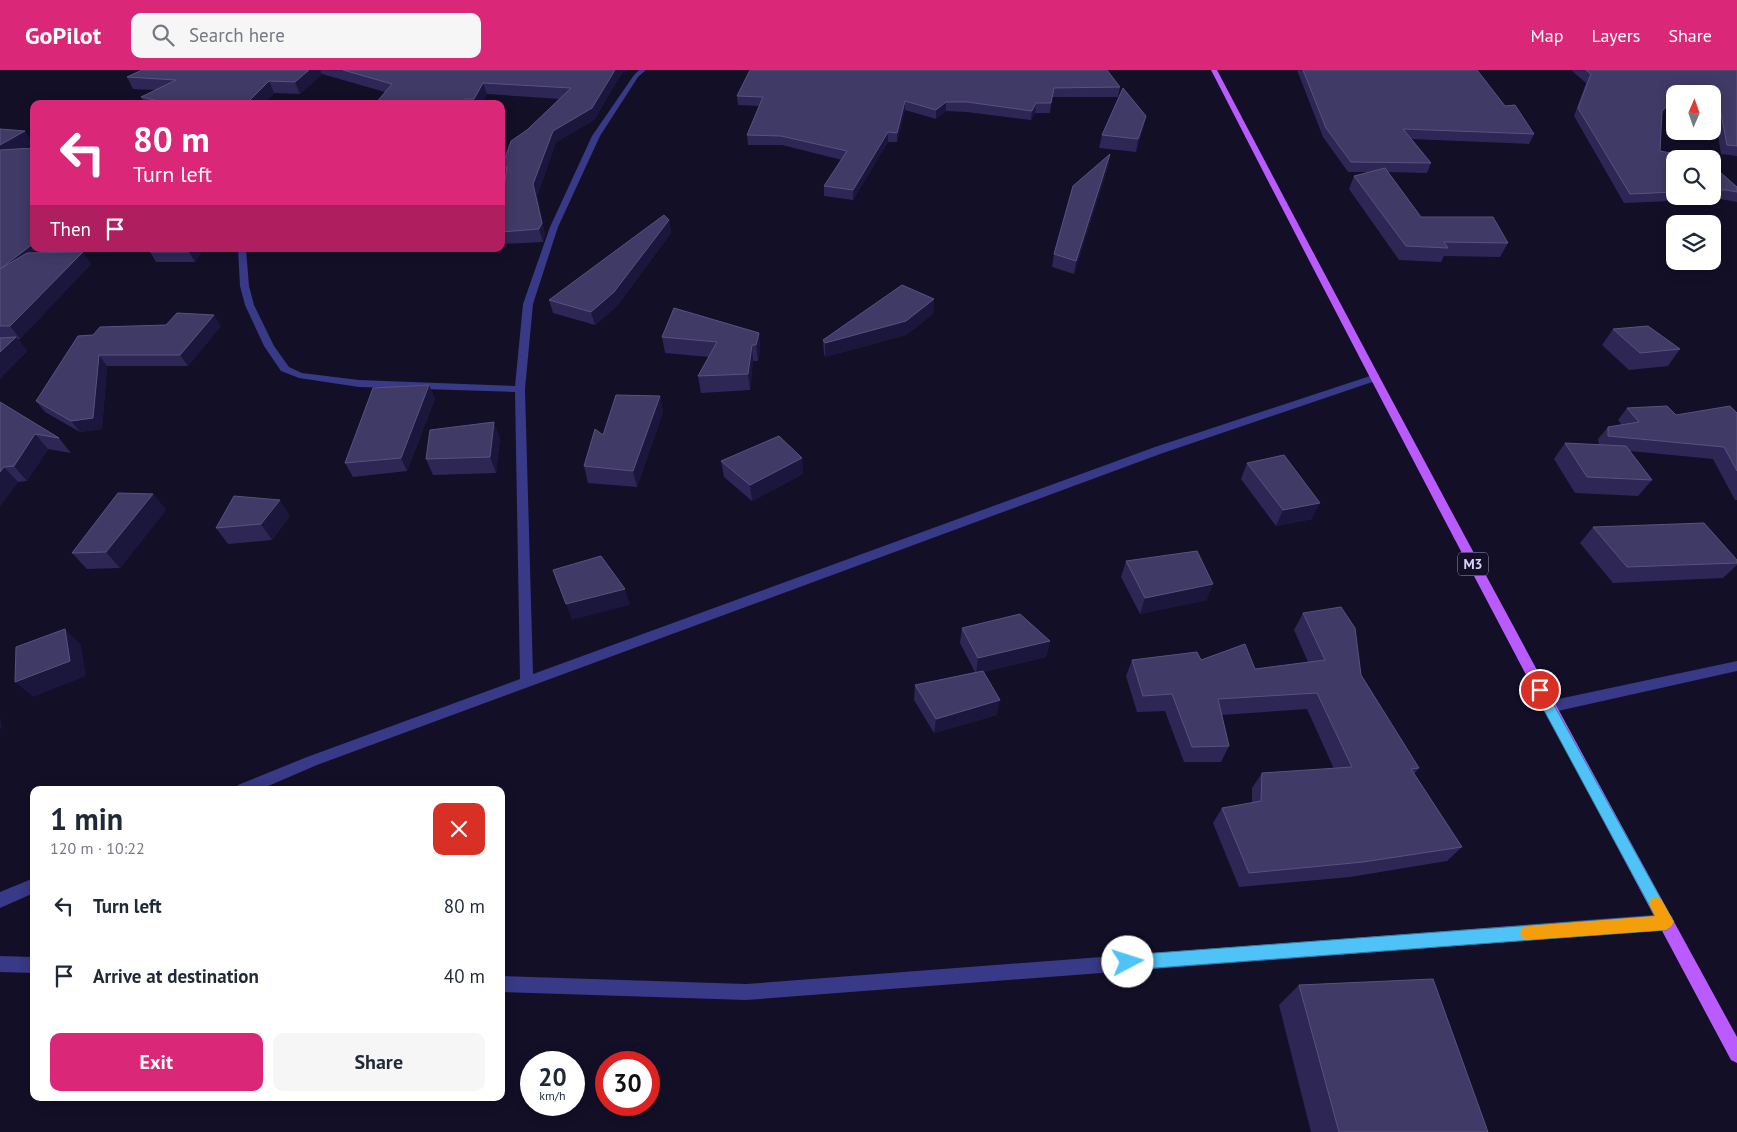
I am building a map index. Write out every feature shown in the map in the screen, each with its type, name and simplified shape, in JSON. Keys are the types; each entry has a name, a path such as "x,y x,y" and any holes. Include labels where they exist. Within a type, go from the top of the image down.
{"main road":[{"name":"M3","path":"1214,70 1374,378 1549,708 1737,1054"}],"street":[{"path":"527,682 520,389 528,304 554,227 596,136 636,76 644,70"},
{"path":"242,252 247,298 273,353 286,370 310,377 386,386 520,389"},
{"path":"253,786 312,761 1158,450 1374,378"},
{"path":"1549,708 1737,666"},
{"path":"0,900 30,887"},
{"path":"505,984 746,992 1666,922"},
{"path":"0,964 30,965"}],"building":[{"path":"142,70 309,70 295,82 269,81 250,100 154,100 141,97 176,80 127,77"},
{"path":"343,70 615,70 592,108 553,131 533,184 542,223 539,229 505,232 505,180 507,167 505,167 505,158 511,141 527,130 571,88 483,83 474,99 378,100 392,84"},
{"path":"750,70 1107,70 1120,87 1054,88 1051,103 1036,103 1032,111 967,102 946,102 936,110 905,101 897,133 888,132 853,190 824,186 847,151 781,136 747,135 763,97 737,96"},
{"path":"1303,70 1477,70 1505,106 1515,105 1534,134 1403,129 1431,163 1351,162 1326,128"},
{"path":"1586,70 1737,70 1737,146 1727,145 1721,114 1721,85 1666,85 1666,107 1662,111 1660,151 1666,152 1666,192 1630,194 1578,108 1591,74"},
{"path":"1123,88 1146,116 1138,139 1102,135"},
{"path":"0,129 25,131 0,145"},
{"path":"30,148 30,246 0,269 0,150"},
{"path":"1110,154 1076,261 1054,254 1073,186"},
{"path":"1385,168 1421,217 1493,217 1508,243 1444,242 1448,248 1406,246 1354,176"},
{"path":"1721,173 1737,187 1737,192 1721,190"},
{"path":"664,215 669,220 614,292 591,312 549,300"},
{"path":"83,252 10,326 0,326 0,269 27,253"},
{"path":"902,285 934,299 906,321 825,343 823,340"},
{"path":"674,308 759,333 756,345 752,345 748,374 698,376 717,342 662,337"},
{"path":"177,313 214,315 180,355 99,355 93,418 71,421 36,401 78,336 93,335 100,327 166,325"},
{"path":"1648,326 1680,349 1640,353 1613,329"},
{"path":"16,337 0,352 0,338"},
{"path":"429,385 401,458 345,463 373,388"},
{"path":"616,395 660,396 633,471 584,466 595,429 603,435"},
{"path":"0,402 59,438 35,434 14,466 4,467 0,472"},
{"path":"1667,406 1676,415 1730,406 1737,413 1737,471 1724,447 1608,436 1608,427 1639,422 1627,408"},
{"path":"494,422 490,457 426,459 430,430"},
{"path":"779,436 802,458 750,485 721,461"},
{"path":"1565,443 1626,446 1652,480 1587,477"},
{"path":"1284,455 1320,503 1283,510 1247,463"},
{"path":"118,493 153,494 106,552 72,553"},
{"path":"234,496 280,500 261,524 216,528"},
{"path":"1704,523 1737,560 1737,563 1627,567 1593,527"},
{"path":"1197,551 1213,584 1145,598 1126,561"},
{"path":"601,556 625,589 566,604 553,570"},
{"path":"1341,607 1355,628 1361,675 1419,768 1411,769 1462,847 1363,862 1249,873 1222,808 1261,801 1262,773 1352,767 1317,693 1218,699 1229,746 1192,747 1172,694 1143,696 1132,660 1197,652 1201,660 1245,644 1255,669 1325,660 1303,613"},
{"path":"1020,614 1050,641 978,658 962,628"},
{"path":"65,629 70,661 15,682 16,647"},
{"path":"983,671 1000,700 936,719 915,685"},
{"path":"1433,979 1488,1132 1339,1132 1299,985"}],"slow traffic":[{"path":"1527,933 1666,922 1656,904"}],"route":[{"path":"1128,962 1666,922 1540,690"}]}
